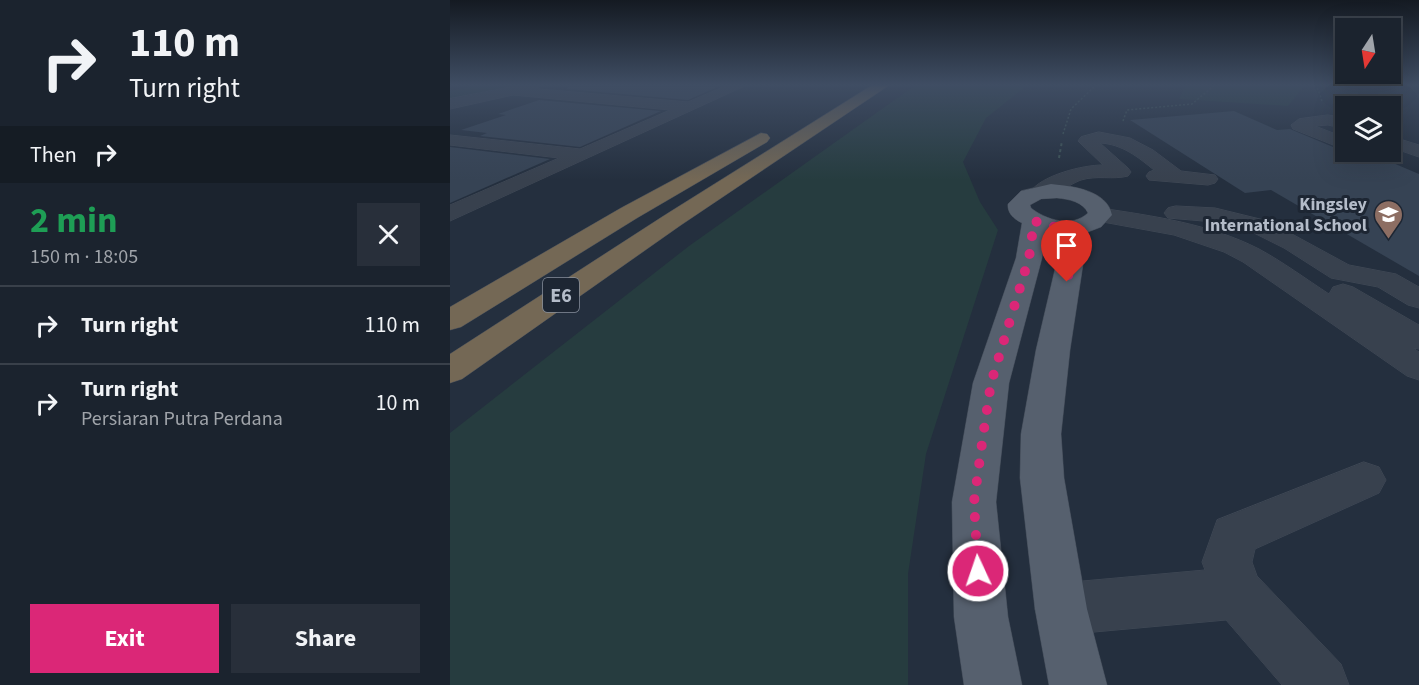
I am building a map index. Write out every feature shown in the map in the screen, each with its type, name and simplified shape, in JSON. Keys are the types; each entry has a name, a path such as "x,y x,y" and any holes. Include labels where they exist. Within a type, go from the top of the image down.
{"highway":[{"path":"792,120 799,116"},
{"name":"E6","path":"450,371 673,220 832,116"},
{"name":"E6","path":"450,320 629,213 772,132"}],"main road":[{"path":"1037,207 1070,193 1090,211"},
{"path":"1037,207 1055,227 1090,211"},
{"path":"993,685 981,617 974,502 991,383 1026,268 1037,207"},
{"path":"1078,685 1061,609 1042,478 1041,434 1053,350 1090,211"}],"street":[{"path":"450,214 670,116"},
{"path":"1335,124 1309,121 1300,126 1335,140"},
{"path":"1120,172 1087,141 1115,138 1126,141 1177,178"},
{"path":"450,140 582,155"},
{"path":"1401,145 1419,151"},
{"path":"1037,207 1068,176 1092,171 1208,179"},
{"path":"1090,211 1081,190 1086,181 1120,172"},
{"path":"1090,211 1215,215 1259,226 1293,243 1341,272 1400,315 1419,333"},
{"path":"1090,211 1186,229 1230,244 1252,256 1419,368"},
{"path":"1174,213 1235,231 1265,245 1419,339"},
{"path":"1341,272 1386,280 1419,300"},
{"path":"1320,685 1237,593 1227,562 1234,535 1364,480"},
{"path":"1061,609 1237,593"}],"path":[{"path":"1115,138 1124,116"}],"green space":[{"path":"872,116 989,116 963,162 980,202 998,230 926,454 908,574 908,685 450,685 450,433 689,246"}],"building":[{"path":"503,116 650,116 580,147 480,136 487,133 461,130"},
{"path":"1177,116 1245,116 1277,130 1290,129 1335,148 1335,162 1391,162 1419,174 1419,276 1271,190 1245,193 1130,120"},
{"path":"450,147 550,159 450,203"}],"place":[{"name":"Kingsley International School","path":"1388,240"}],"route":[{"path":"978,571 974,502 991,383 1024,279 1034,221 1055,227 1077,227 1067,282"}]}
